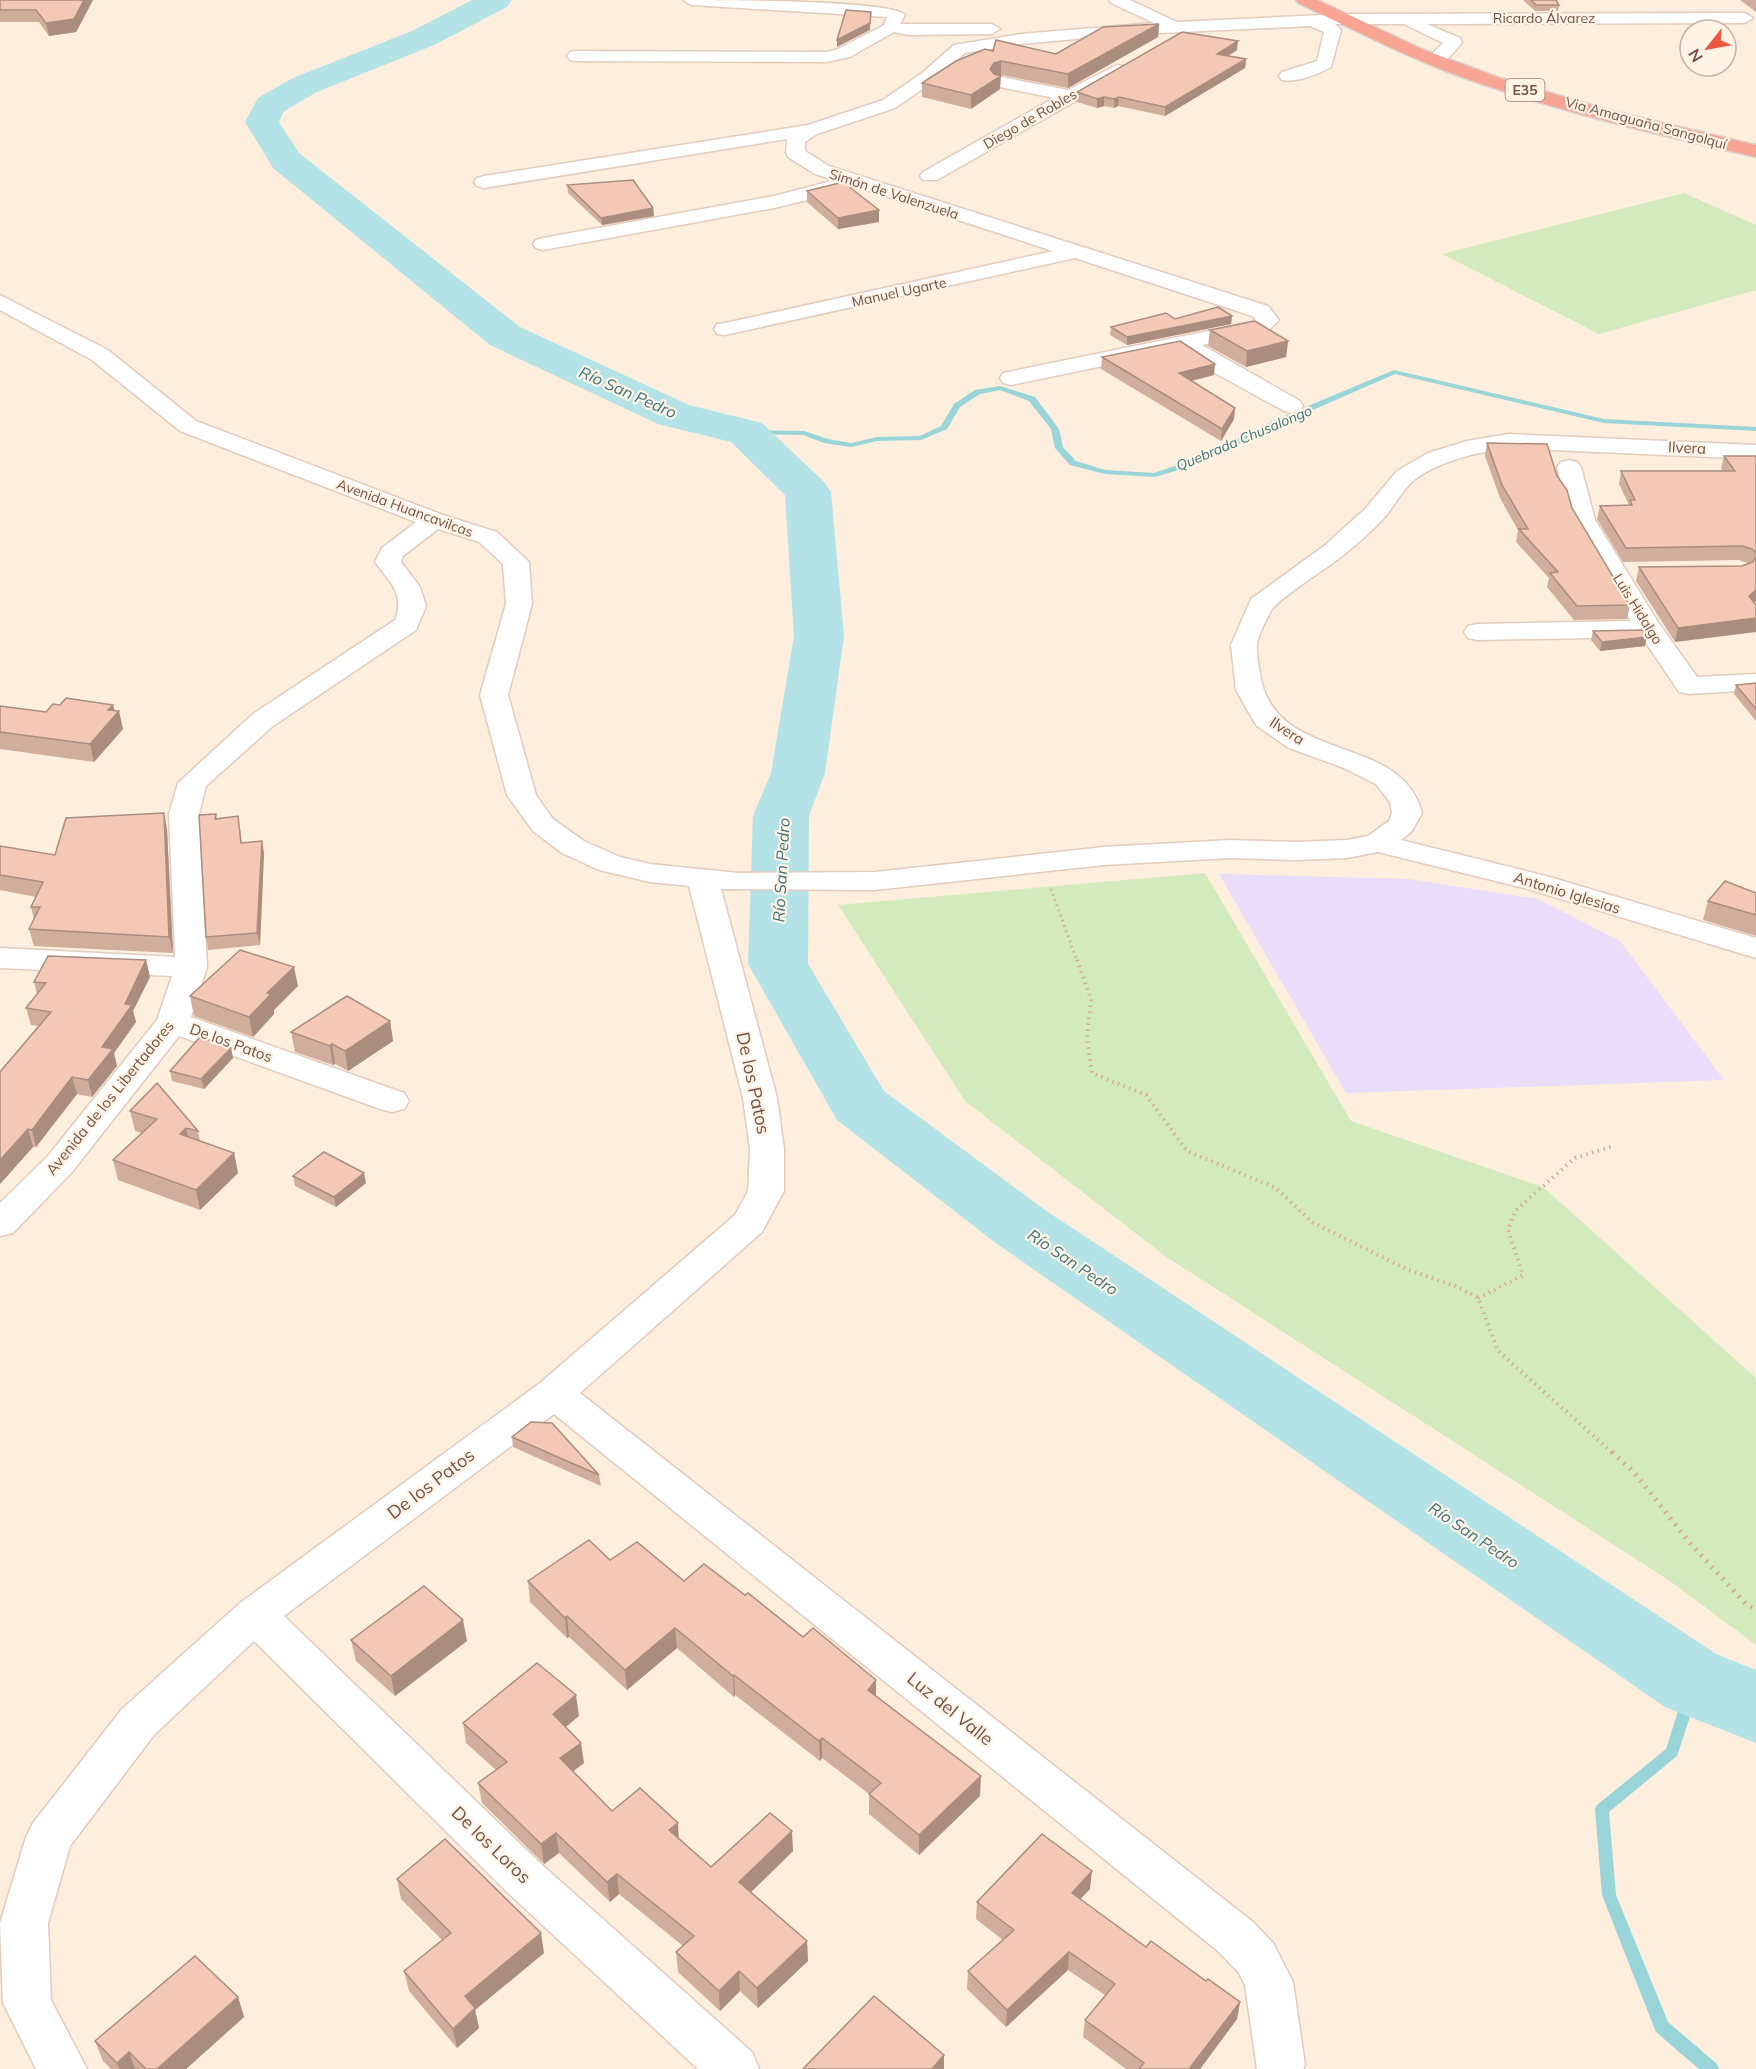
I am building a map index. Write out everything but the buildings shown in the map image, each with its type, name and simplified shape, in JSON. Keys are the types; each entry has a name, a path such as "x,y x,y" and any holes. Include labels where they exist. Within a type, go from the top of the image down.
{"highway":[{"name":"Via Amaguaña Sangolquí","path":"1304,0 1435,60 1549,98 1756,151"}],"street":[{"path":"691,0 885,11 897,15 892,22 892,27"},
{"path":"1118,0 1186,28"},
{"path":"1363,0 1454,42 1435,60"},
{"path":"1495,0 1509,18"},
{"path":"1263,5 1295,22"},
{"name":"Ricardo Álvarez","path":"1343,19 1745,14"},
{"path":"576,56 826,57 844,54 892,27 908,30 1030,28 1120,30 1343,19"},
{"path":"1288,76 1317,68 1325,63 1332,30 1314,21"},
{"path":"1162,45 1186,28"},
{"path":"484,182 811,130 889,104 965,48 1021,39 1120,30"},
{"name":"Diego de Robles","path":"930,176 1131,62"},
{"path":"1001,82 1070,96"},
{"name":"Simón de Valenzuela","path":"811,130 796,140 795,153 822,170 1260,312 1268,320 1259,327 1011,378"},
{"path":"543,244 800,197 834,188 850,180"},
{"name":"Manuel Ugarte","path":"725,329 1072,252"},
{"name":"Avenida Huancavilcas","path":"0,301 100,355 188,426 434,520 488,537 516,562 519,604 494,695 522,795 543,825 573,847 610,864 703,880 875,881"},
{"path":"1184,343 1223,368 1292,406"},
{"name":"Ilvera","path":"875,881 1104,856 1230,849 1296,851 1347,849 1377,843 1402,825 1407,813 1404,801 1386,778 1354,762 1299,742 1268,720 1250,690 1244,645 1260,605 1333,551 1374,514 1405,476 1436,458 1475,446 1508,441 1756,452"},
{"name":"Luis Hidalgo","path":"1569,467 1584,520 1626,572 1649,629 1689,686 1756,682"},
{"name":"Avenida de los Libertadores","path":"0,1224 60,1164 173,1022 191,967 184,814 192,783 263,720 407,624 413,606 407,587 388,562 391,553 434,520"},
{"path":"1478,632 1649,629"},
{"name":"Antonio Iglesias","path":"1377,843 1535,882 1756,948"},
{"name":"De los Patos","path":"62,2069 27,2003 24,1923 48,1837 138,1722 255,1615 554,1393 749,1223 766,1191 766,1149 760,1098 703,880"},
{"path":"0,958 191,967"},
{"name":"De los Patos","path":"173,1022 392,1101"},
{"name":"Luz del Valle","path":"554,1393 1236,1938 1256,1958 1269,1982 1280,2065"},
{"name":"De los Loros","path":"255,1615 524,1878 734,2069"}],"path":[{"path":"1042,862 1060,919 1091,999 1087,1037 1092,1073 1146,1095 1187,1151 1276,1188 1312,1222 1406,1269 1455,1286 1478,1298 1498,1351 1633,1471 1690,1543 1746,1604 1756,1610"},
{"path":"1478,1298 1523,1275 1508,1230 1516,1210 1575,1158 1613,1146"}],"shaded area":[{"path":"1219,874 1408,879 1538,899 1620,941 1724,1080 1346,1093"}],"green space":[{"path":"1684,193 1756,225 1756,290 1599,334 1442,254"},
{"path":"1205,873 1351,1121 1543,1187 1756,1378 1756,1645 1670,1581 1165,1256 965,1101 838,905"}],"waterway":[{"name":"Río San Pedro","path":"496,0 423,38 305,85 270,105 262,122 286,160 505,336 674,415 746,432 808,492 819,636 798,773 781,816 778,964 860,1105 1021,1227 1694,1683 1709,1686 1756,1708"},
{"name":"Quebrada Chusalongo","path":"746,432 804,433 827,441 851,445 877,439 921,438 944,427 957,406 978,392 1000,388 1032,399 1055,429 1059,448 1073,463 1105,472 1155,475 1192,463 1280,421 1394,372 1604,421 1756,429"},
{"path":"1694,1683 1672,1752 1602,1809 1609,1895 1662,2027 1711,2069"}]}
